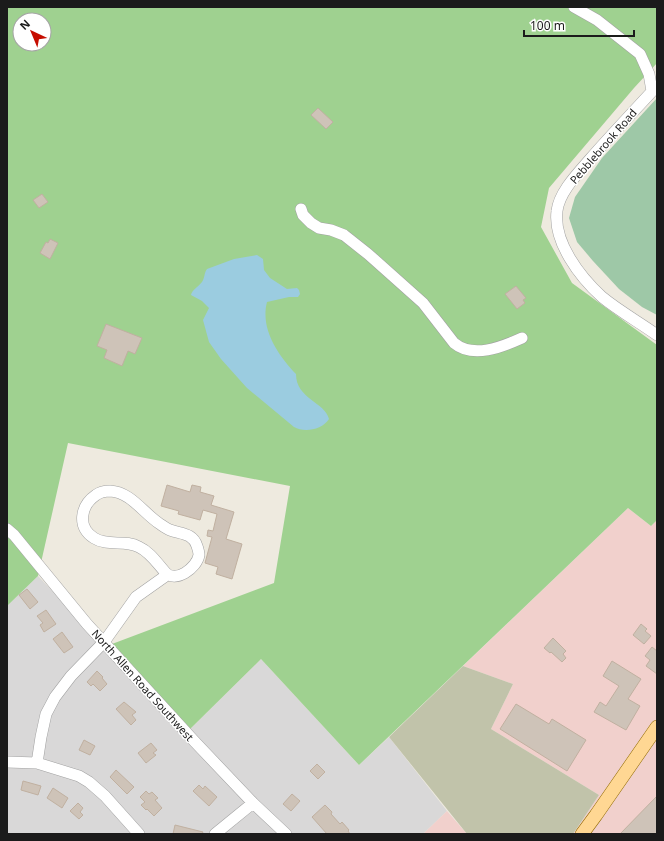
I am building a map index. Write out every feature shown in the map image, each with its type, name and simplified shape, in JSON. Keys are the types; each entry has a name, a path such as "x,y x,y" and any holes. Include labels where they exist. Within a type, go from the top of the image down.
{"main road":[{"path":"582,834 657,727"}],"street":[{"path":"574,7 597,20 640,54 655,89"},
{"name":"Pebblebrook Road","path":"655,89 614,132 573,179 564,192 557,209 556,224 558,235 566,250 573,263 587,282 603,297 657,335"},
{"path":"301,209 303,215 311,224 319,228 344,235 368,254 423,304 454,343 460,348 481,351 510,344 522,338"},
{"path":"37,763 46,714 55,697 71,676 104,642 136,596 167,575 172,576 184,573 197,561 199,554 197,545 190,536 182,532 170,530 159,523 128,497 116,491 110,490 98,494 88,502 82,514 82,519 90,534 106,543 137,546 153,558 167,575"},
{"name":"North Allen Road Southwest","path":"7,529 14,535 54,586 104,642 253,803 286,834"},
{"path":"7,762 37,763 79,776 89,782 105,796 139,834"},
{"path":"215,834 253,803"}],"shaded area":[{"path":"628,508 651,526 657,520 657,834 573,834 599,795 491,729 513,684 463,666"},
{"path":"38,576 187,732 261,659 359,765 389,737 447,811 423,834 7,834 7,606"},
{"path":"463,666 513,684 491,729 599,795 573,834 467,834 389,737"},
{"path":"447,811 467,834 423,834"}],"green space":[{"path":"7,7 657,7 657,63 549,188 541,227 572,283 657,345 657,520 651,526 628,508 359,765 261,659 187,732 104,647 274,583 290,486 68,443 38,576 7,606"},
{"path":"657,98 657,315 642,307 619,289 593,261 577,242 569,218 575,197 602,158"}],"water":[{"path":"257,255 263,259 264,270 270,278 287,289 297,288 299,290 300,294 298,297 289,297 267,302 265,312 266,322 272,341 283,359 296,374 297,382 301,389 305,395 322,408 329,419 322,426 317,428 303,430 294,427 247,388 221,359 209,342 203,320 209,308 202,301 191,295 202,282 207,269 234,259"}],"building":[{"path":"318,108 333,122 326,129 311,115"},
{"path":"42,194 48,202 39,208 33,200"},
{"path":"50,239 58,243 50,259 40,253 46,242 48,243"},
{"path":"516,286 526,298 523,300 525,303 517,309 505,294"},
{"path":"106,324 142,338 135,354 128,351 122,366 104,358 107,350 97,346"},
{"path":"167,485 190,492 192,485 201,487 200,492 214,496 211,505 234,512 226,539 242,544 232,579 216,574 218,567 205,563 212,537 207,536 208,530 213,531 217,514 203,510 200,520 178,514 179,511 161,506"},
{"path":"27,589 38,602 30,609 19,595"},
{"path":"46,610 56,624 44,632 40,625 43,623 37,616"},
{"path":"641,624 647,629 645,631 651,636 644,644 633,635"},
{"path":"62,632 73,647 64,653 53,639"},
{"path":"553,638 566,651 563,654 566,658 562,662 544,648"},
{"path":"652,647 657,651 657,674 646,666 650,660 645,656"},
{"path":"612,661 641,679 628,699 640,706 626,730 594,712 600,702 606,706 619,686 603,676"},
{"path":"97,671 107,684 100,691 93,684 91,686 87,682"},
{"path":"124,702 136,712 132,715 136,720 131,725 116,709"},
{"path":"516,704 549,724 552,719 586,740 567,771 500,729"},
{"path":"84,740 95,746 90,755 79,750"},
{"path":"151,743 157,750 153,753 156,755 146,763 138,753"},
{"path":"317,764 325,772 318,779 310,771"},
{"path":"116,770 134,787 127,794 110,777"},
{"path":"23,781 41,786 38,795 21,790"},
{"path":"199,785 203,789 205,786 217,797 209,806 193,791"},
{"path":"53,788 68,798 62,808 47,798"},
{"path":"146,791 149,794 152,792 158,798 155,800 162,808 154,816 141,805 145,802 140,797"},
{"path":"292,794 300,801 291,811 283,804"},
{"path":"657,796 657,834 620,834"},
{"path":"78,803 83,808 80,812 83,815 79,819 70,811"},
{"path":"325,805 340,824 342,822 349,830 348,831 350,834 327,834 312,817"},
{"path":"175,825 203,832 202,834 173,834"}]}
